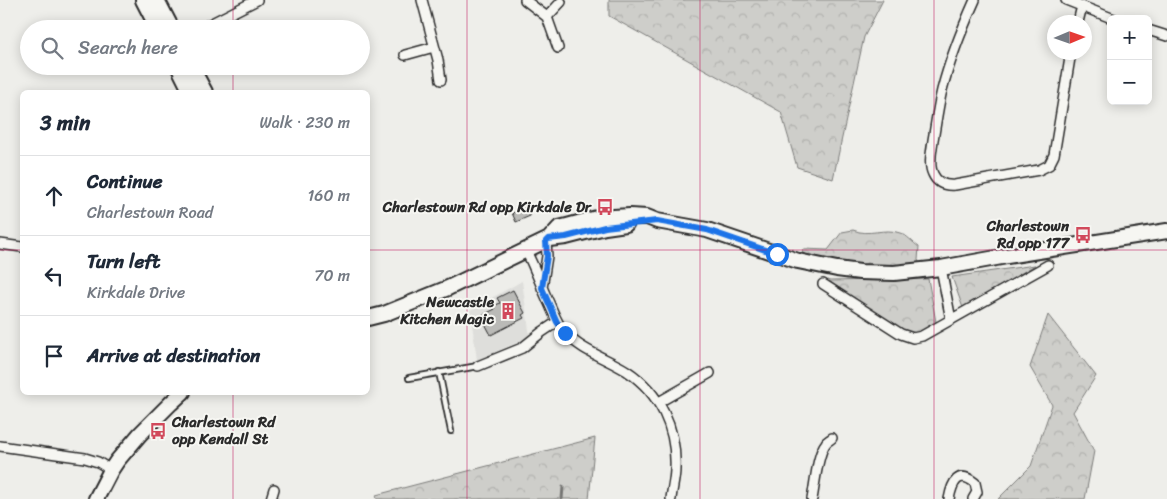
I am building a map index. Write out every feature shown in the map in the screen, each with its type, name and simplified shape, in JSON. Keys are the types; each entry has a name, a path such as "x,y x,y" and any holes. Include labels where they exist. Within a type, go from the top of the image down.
{"main road":[{"path":"144,0 154,20"},
{"path":"157,0 167,20"},
{"path":"183,75 191,90"},
{"path":"196,75 204,90"},
{"path":"370,318 384,314 448,288 547,240 559,228 597,218 630,216 647,218 707,230 798,261 860,272 894,273 941,268 1167,231"},
{"path":"96,499 111,470 140,434 180,395"}],"street":[{"path":"218,20 257,0"},
{"path":"422,0 438,60 440,80"},
{"path":"525,0 548,17 558,48"},
{"path":"975,0 949,65 937,117 931,167 936,178 944,185 955,185 1039,170 1049,165 1054,155 1070,60"},
{"path":"1066,0 1107,16"},
{"path":"548,17 560,2"},
{"path":"1080,15 1082,6"},
{"path":"1152,31 1167,36"},
{"path":"405,55 434,47"},
{"path":"542,288 547,256 547,240"},
{"path":"0,244 20,247"},
{"path":"526,250 557,322 565,333 600,357 627,371 643,384 659,402 667,419 674,443 675,469 671,499"},
{"path":"823,284 901,334 913,338 922,336 1048,265"},
{"path":"941,268 951,320"},
{"path":"478,366 522,348 557,322"},
{"path":"659,402 710,372"},
{"path":"812,499 822,451 832,438"},
{"path":"0,446 85,458 98,462 111,470"},
{"path":"949,499 954,482 962,477 969,478 975,483 976,492 973,499"},
{"path":"271,499 274,489"}],"lane":[{"path":"409,378 478,366"},
{"path":"439,372 451,431"}],"shaded area":[{"path":"522,281 530,337 477,360 470,310"}],"green space":[{"path":"609,0 883,0 864,37 833,179 797,167 781,112 609,16"},
{"path":"853,230 865,233 894,231 903,234 919,247 918,260 920,264 864,269 803,256 803,249 828,250 842,232"},
{"path":"1035,265 963,308 952,277"},
{"path":"928,279 937,327 908,336 829,281"},
{"path":"1048,315 1096,376 1073,412 1094,451 1085,499 998,499 1031,466 1052,405 1030,367"},
{"path":"595,438 589,499 377,499 376,495"}],"building":[{"path":"526,207 530,216 516,222 512,213"},
{"name":"Newcastle Kitchen Magic","path":"513,290 525,313 522,315 524,318 491,335 481,316 495,309 494,306 500,303 497,298"}],"waterway":[{"path":"562,499 563,487"}],"place":[{"name":"Charlestown Rd opp Kirkdale Dr","path":"605,207"},
{"name":"Charlestown Rd opp 177","path":"1083,235"},
{"name":"Newcastle Kitchen Magic","path":"508,311"},
{"name":"Charlestown Rd opp Kendall St","path":"158,431"}],"route":[{"path":"565,333 557,322 542,288 547,256 546,241 548,239 566,237 605,227 657,221 707,230 777,254"}]}
